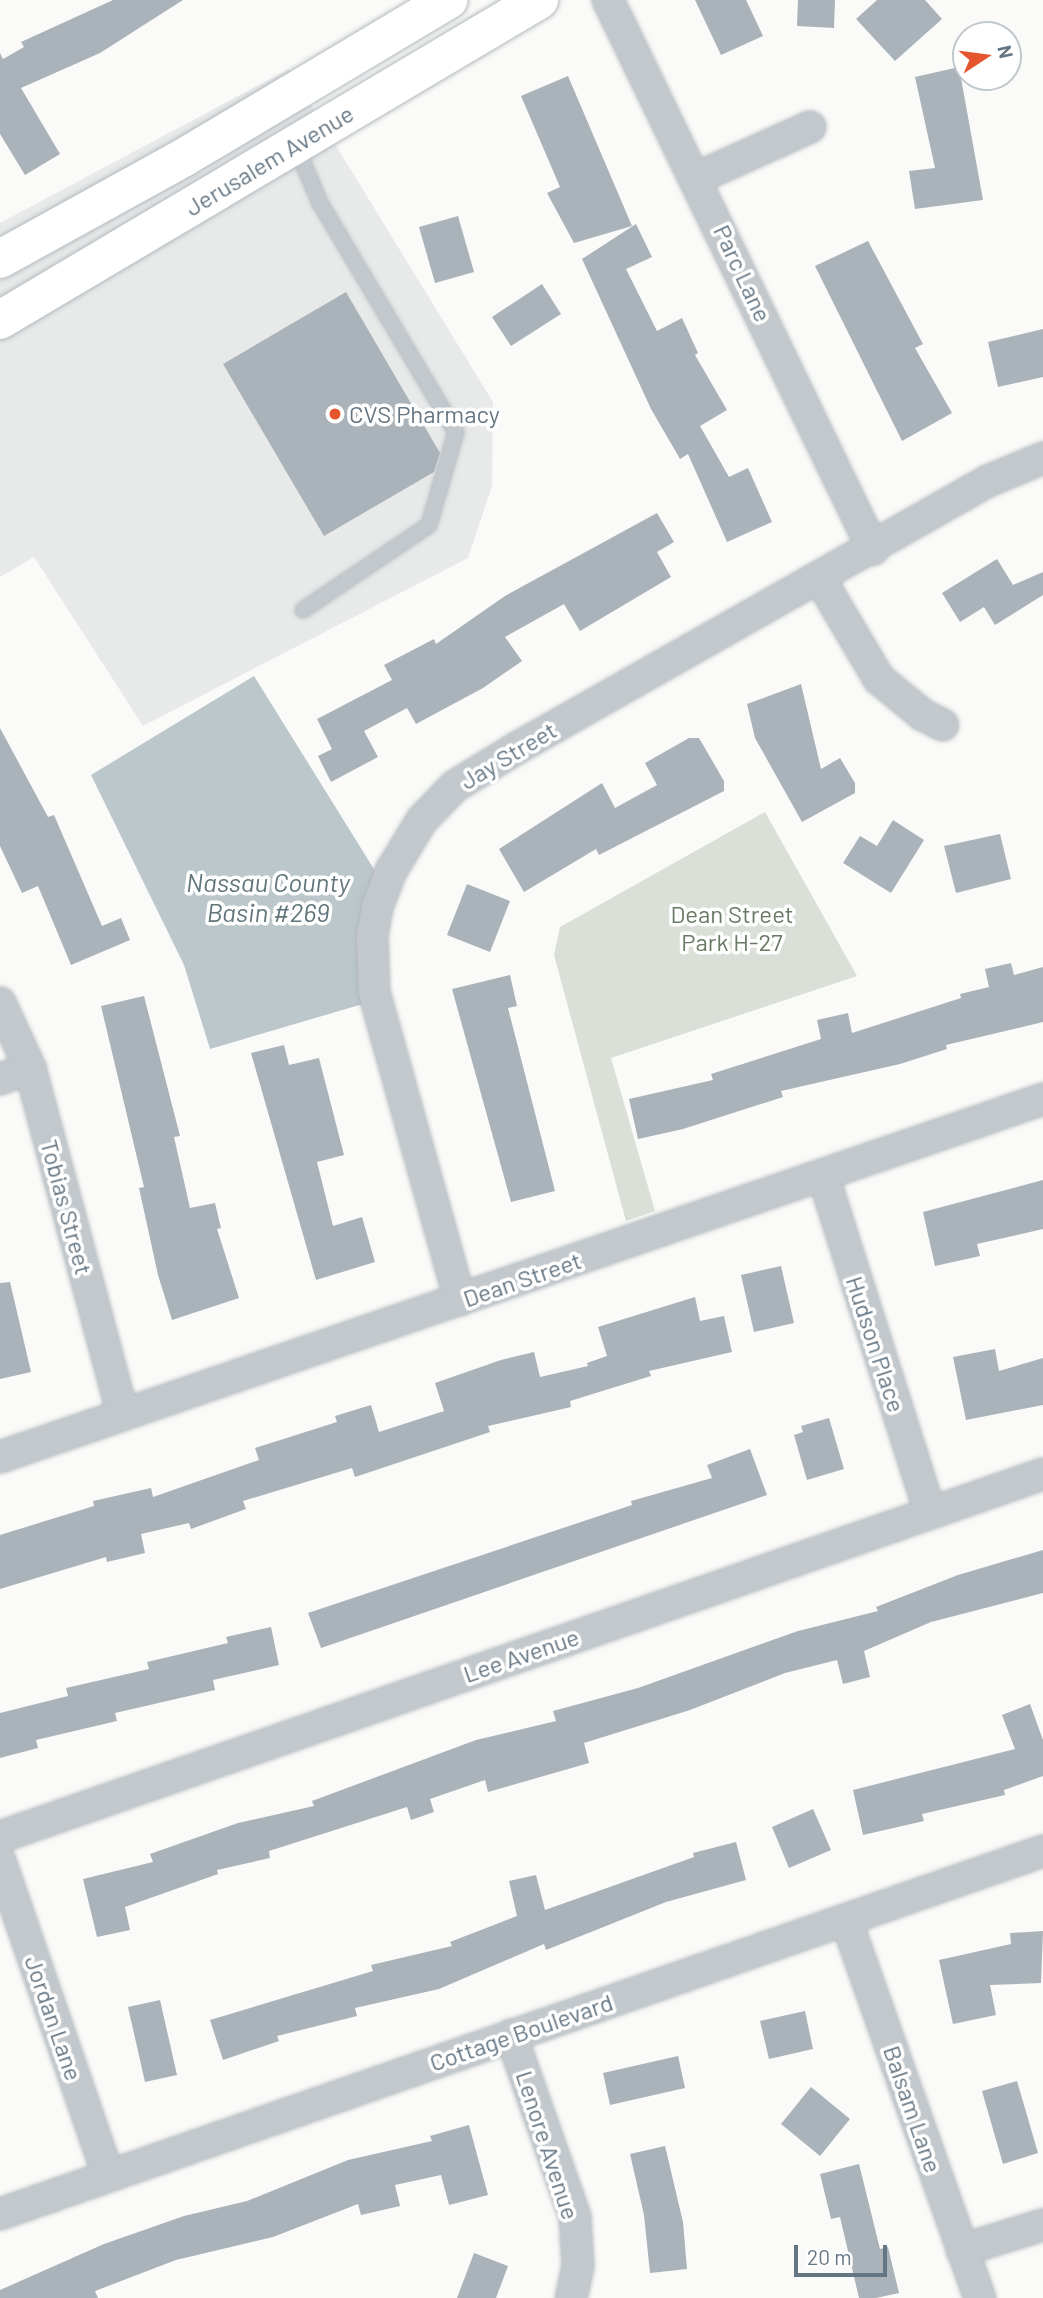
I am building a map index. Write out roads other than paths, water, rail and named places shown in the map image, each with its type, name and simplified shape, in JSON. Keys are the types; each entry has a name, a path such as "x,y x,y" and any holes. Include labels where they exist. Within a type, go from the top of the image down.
{"main road":[{"name":"Jerusalem Avenue","path":"0,259 183,159 448,0"},
{"name":"Jerusalem Avenue","path":"0,320 539,0"}],"street":[{"name":"Parc Lane","path":"608,0 697,178 873,548"},
{"path":"697,178 810,127"},
{"name":"Jay Street","path":"460,1300 374,991 372,936 391,871 422,820 455,786 988,481 1043,458"},
{"path":"820,579 879,679 923,715 943,725"},
{"name":"Tobias Street","path":"0,1003 30,1068 123,1414"},
{"path":"0,1079 30,1068"},
{"name":"Dean Street","path":"0,1457 1043,1099"},
{"name":"Hudson Place","path":"823,1175 930,1512"},
{"name":"Lee Avenue","path":"0,1837 1043,1474"},
{"name":"Cottage Boulevard","path":"0,2214 1043,1851"},
{"name":"Jordan Lane","path":"0,1861 108,2175"},
{"name":"Balsam Lane","path":"846,1920 980,2298"},
{"name":"Lenore Avenue","path":"511,2035 575,2217 578,2266 571,2298"},
{"path":"962,2250 1043,2225"}],"lane":[{"path":"296,145 320,203 456,432 429,525 303,610"}],"water":[{"name":"Nassau County Basin #269","path":"254,676 382,882 373,1001 210,1049 184,965 91,775"}],"place":[{"name":"CVS Pharmacy","path":"335,414"}],"park label":[{"name":"Dean Street Park H-27","path":"732,928"}]}
